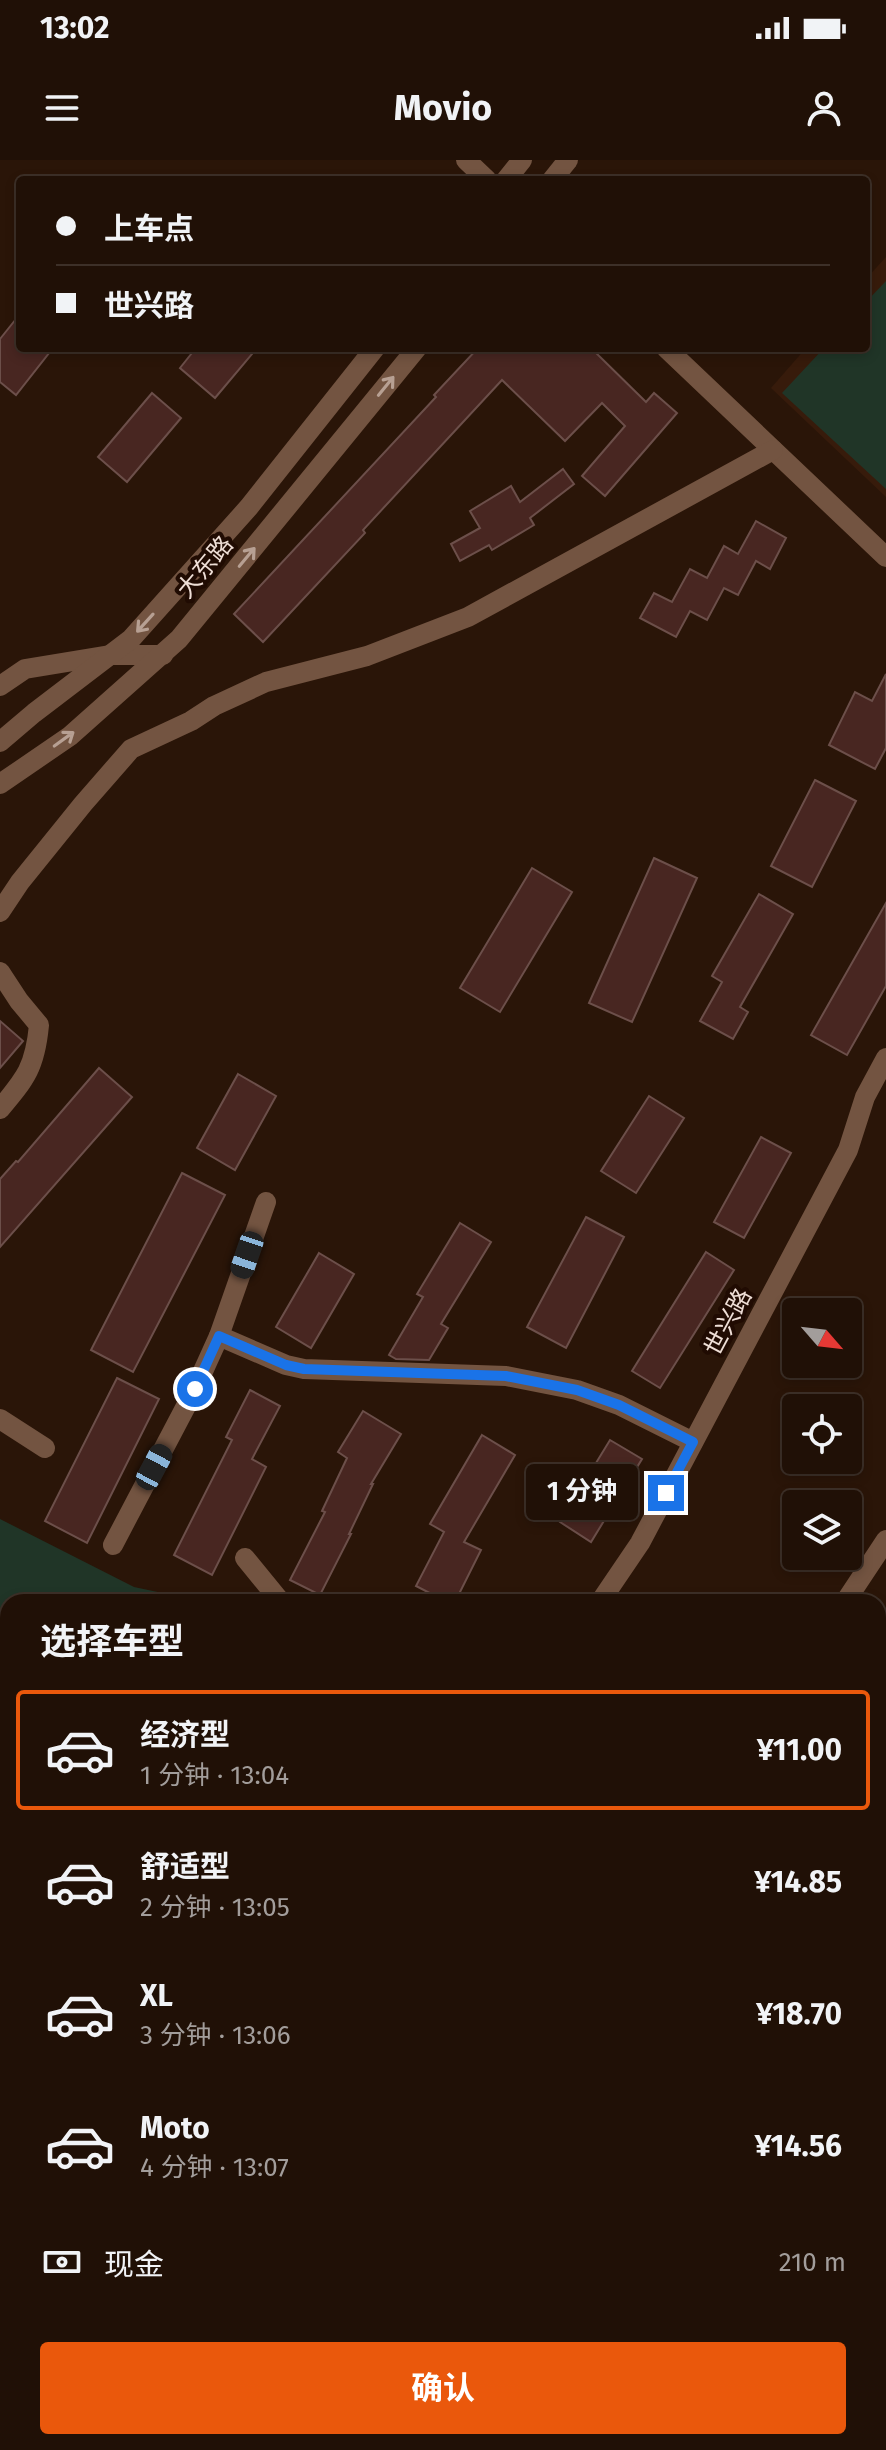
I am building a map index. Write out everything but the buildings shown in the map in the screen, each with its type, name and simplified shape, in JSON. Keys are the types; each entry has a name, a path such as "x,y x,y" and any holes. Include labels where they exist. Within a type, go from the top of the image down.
{"street":[{"path":"466,160 483,176"},
{"path":"509,176 522,160"},
{"path":"555,176 568,160"},
{"name":"大东路","path":"0,742 131,639 249,507 372,352"},
{"name":"大东路","path":"0,784 70,736 163,655 414,352"},
{"path":"670,352 886,557"},
{"path":"0,912 47,848 131,749 266,682 367,656 468,617 773,450"},
{"path":"0,686 25,669 110,655 163,655"},
{"path":"0,972 39,1025 37,1049 27,1078 0,1109"},
{"name":"世兴路","path":"605,1594 640,1543 848,1150 865,1097 886,1058"},
{"path":"113,1545 195,1389 219,1336 266,1202"},
{"path":"219,1336 286,1365 304,1369 506,1376 577,1390 619,1405 693,1442"},
{"path":"0,1419 45,1448"},
{"path":"850,1594 886,1540"},
{"path":"245,1558 274,1594"}],"shaded area":[{"path":"886,257 886,497 771,388 802,352 870,352 870,275"}],"green space":[{"path":"886,281 886,489 782,393 820,352 870,352 870,298"},
{"path":"0,1519 134,1587 167,1594 0,1594"}],"route":[{"path":"195,1389 219,1336 286,1365 304,1369 506,1376 577,1390 619,1405 693,1442 666,1493"}]}
